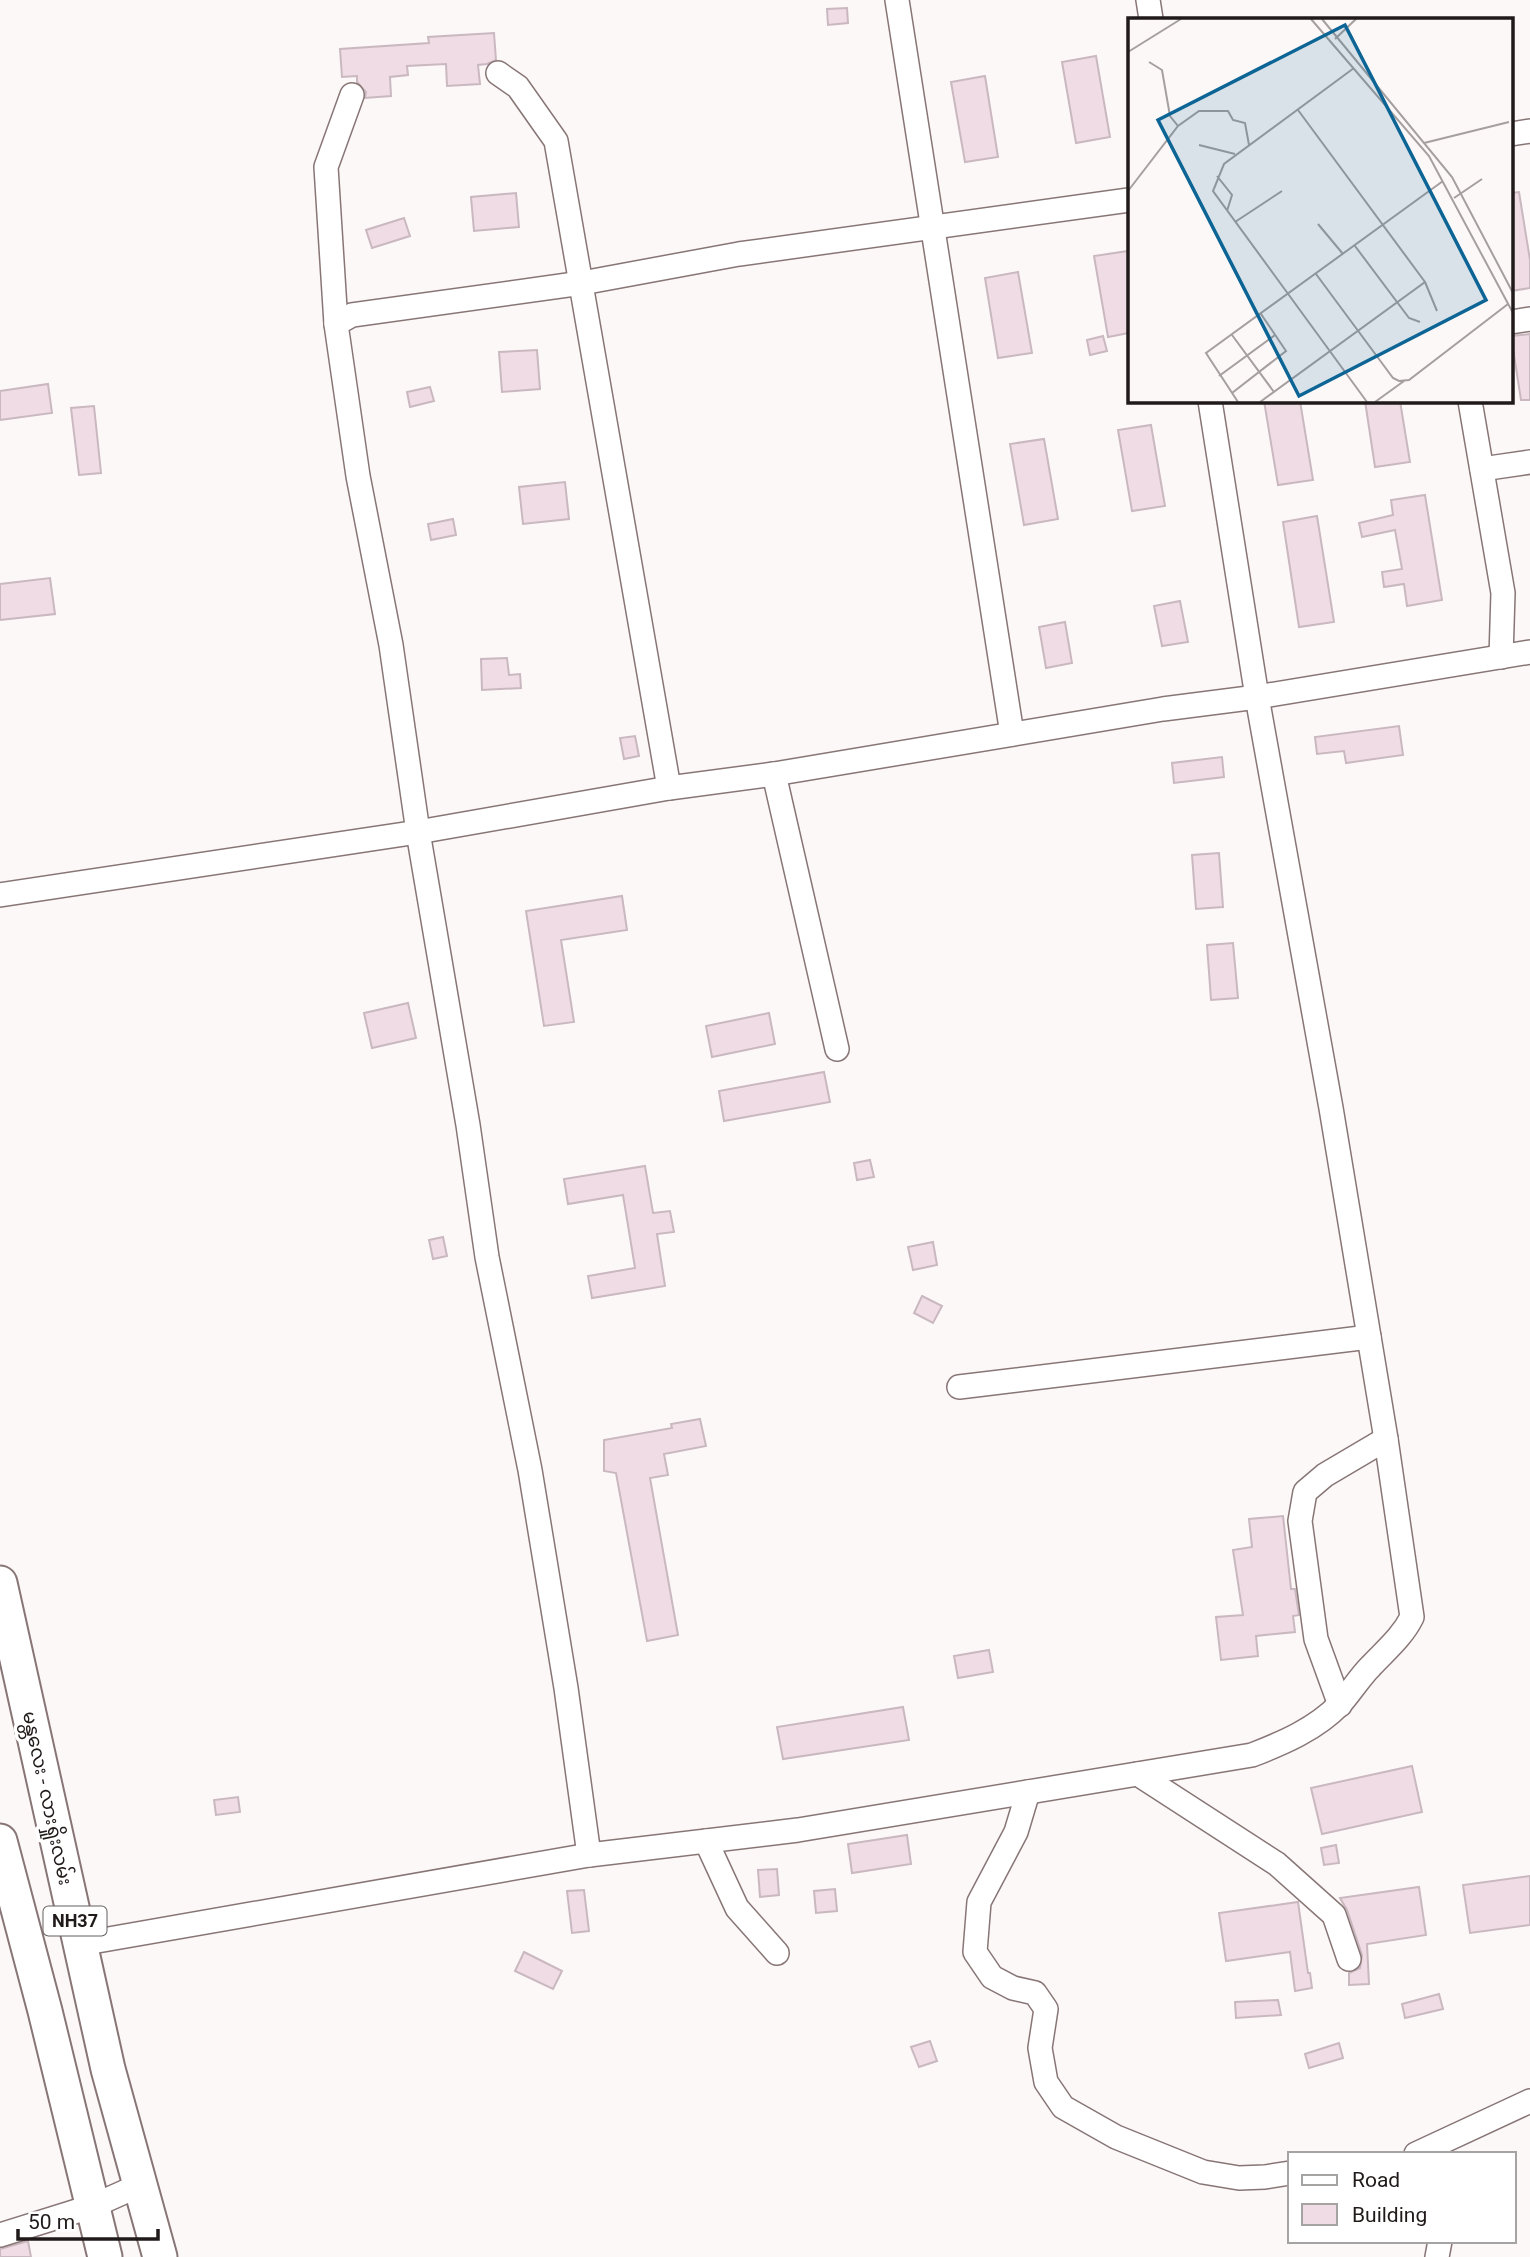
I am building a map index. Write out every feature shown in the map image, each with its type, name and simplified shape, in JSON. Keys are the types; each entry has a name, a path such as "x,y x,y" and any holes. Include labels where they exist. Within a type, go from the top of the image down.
{"highway":[{"name":"မန္တလေး - လားရှိုးလမ်း","path":"0,1583 108,2069 160,2257"},
{"name":"NH37","path":"0,1841 106,2257"}],"street":[{"path":"897,0 1012,734"},
{"path":"1148,0 1151,18"},
{"path":"498,73 519,87 556,141 669,788"},
{"path":"352,95 326,167 335,324 358,476 391,645 418,832 468,1125 487,1257 530,1470 566,1688 589,1855"},
{"path":"1512,134 1530,131"},
{"path":"335,324 352,315 582,283 739,254 1128,200"},
{"path":"1512,322 1530,319"},
{"path":"80,1944 589,1855 798,1830 1252,1755 1284,1742 1319,1722 1340,1704 1369,1667 1405,1631 1412,1617 1386,1439 1331,1108 1257,697 1209,402"},
{"path":"1470,402 1503,593 1501,657"},
{"path":"1482,468 1530,462"},
{"path":"0,895 418,832 669,788 774,774 1163,709 1257,697 1530,652"},
{"path":"774,774 837,1049"},
{"path":"958,1387 1369,1337"},
{"path":"1340,1704 1316,1639 1300,1521 1305,1492 1325,1475 1386,1439"},
{"path":"1138,1774 1277,1864 1334,1915 1349,1959"},
{"path":"1028,1792 1016,1832 979,1902 975,1952 992,1978 1013,1988 1035,1993 1046,2008 1040,2048 1046,2082 1063,2107 1116,2137 1203,2172 1239,2178 1288,2173"},
{"path":"706,1841 737,1908 777,1953"},
{"path":"1422,2152 1530,2101"},
{"path":"0,2235 93,2206 140,2185"}],"building":[{"path":"847,8 848,23 828,25 827,9"},
{"path":"494,33 496,60 478,65 480,84 447,86 446,64 407,66 408,75 390,77 391,96 365,98 366,92 357,82 357,76 342,77 340,49 429,43 428,37"},
{"path":"1096,56 1110,137 1076,143 1062,62"},
{"path":"985,76 998,157 965,162 951,82"},
{"path":"1519,192 1530,260 1530,288 1512,291 1512,193"},
{"path":"516,193 519,227 474,231 471,197"},
{"path":"404,218 410,236 372,248 366,230"},
{"path":"1128,251 1128,333 1108,337 1094,256"},
{"path":"1018,272 1032,353 998,358 985,278"},
{"path":"1530,334 1530,400 1521,400 1512,336"},
{"path":"1103,336 1107,351 1090,355 1087,340"},
{"path":"537,350 540,389 502,392 499,352"},
{"path":"48,384 52,413 0,420 0,391"},
{"path":"430,387 434,401 410,407 407,392"},
{"path":"1264,402 1300,402 1313,480 1278,485"},
{"path":"1365,402 1400,402 1410,462 1375,467"},
{"path":"94,406 101,473 79,475 71,408"},
{"path":"1151,425 1165,506 1132,511 1118,430"},
{"path":"1044,439 1058,519 1024,525 1010,444"},
{"path":"565,482 569,519 523,524 519,487"},
{"path":"1425,495 1442,600 1407,606 1404,584 1384,587 1382,572 1402,569 1395,530 1362,537 1359,523 1393,515 1391,500"},
{"path":"1317,516 1334,622 1299,627 1283,522"},
{"path":"453,519 456,535 431,540 428,524"},
{"path":"50,578 55,614 0,620 0,584"},
{"path":"1180,601 1188,642 1162,646 1154,606"},
{"path":"1065,622 1072,663 1046,668 1039,627"},
{"path":"507,658 509,675 520,674 521,688 482,690 481,659"},
{"path":"1399,726 1403,755 1346,763 1344,751 1317,754 1315,737"},
{"path":"635,736 639,756 624,759 620,738"},
{"path":"1222,757 1224,777 1174,783 1172,763"},
{"path":"1219,853 1223,907 1196,909 1192,855"},
{"path":"622,896 627,930 561,940 574,1022 544,1026 526,911"},
{"path":"1233,943 1238,998 1211,1000 1207,945"},
{"path":"408,1003 416,1038 372,1048 364,1013"},
{"path":"769,1013 775,1044 712,1057 706,1026"},
{"path":"824,1072 830,1102 724,1121 719,1091"},
{"path":"870,1160 874,1177 857,1180 854,1163"},
{"path":"645,1166 653,1213 670,1211 674,1232 657,1234 665,1286 592,1298 588,1276 635,1268 623,1195 568,1204 564,1179"},
{"path":"443,1237 447,1256 433,1259 429,1240"},
{"path":"933,1242 937,1265 913,1270 908,1247"},
{"path":"922,1296 942,1306 933,1323 914,1313"},
{"path":"700,1419 706,1446 664,1454 668,1475 650,1478 678,1635 647,1641 616,1473 604,1471 604,1440 672,1428 671,1424"},
{"path":"1283,1516 1291,1589 1295,1589 1299,1615 1293,1616 1295,1632 1256,1636 1258,1656 1221,1660 1216,1617 1243,1615 1233,1550 1252,1547 1249,1519"},
{"path":"989,1650 993,1672 958,1678 954,1656"},
{"path":"903,1707 909,1740 783,1759 777,1727"},
{"path":"1412,1766 1422,1812 1322,1834 1311,1788"},
{"path":"238,1797 240,1812 216,1815 214,1800"},
{"path":"907,1835 911,1864 852,1873 848,1844"},
{"path":"1336,1845 1339,1863 1324,1865 1321,1848"},
{"path":"777,1869 779,1895 760,1897 758,1870"},
{"path":"1530,1876 1530,1925 1470,1933 1463,1885"},
{"path":"1419,1887 1426,1935 1367,1944 1369,1984 1349,1985 1349,1973 1360,1968 1362,1955 1347,1910 1340,1898"},
{"path":"835,1889 837,1911 816,1913 814,1891"},
{"path":"584,1890 589,1931 572,1933 567,1891"},
{"path":"1298,1902 1312,1988 1295,1991 1290,1952 1226,1961 1219,1913"},
{"path":"524,1952 562,1971 553,1989 515,1971"},
{"path":"1439,1994 1443,2009 1405,2018 1402,2004"},
{"path":"1278,2000 1281,2015 1236,2018 1235,2002"},
{"path":"930,2041 937,2061 919,2067 911,2047"},
{"path":"1339,2043 1343,2058 1309,2068 1305,2054"},
{"path":"28,2241 31,2257 0,2257 0,2249"}]}
